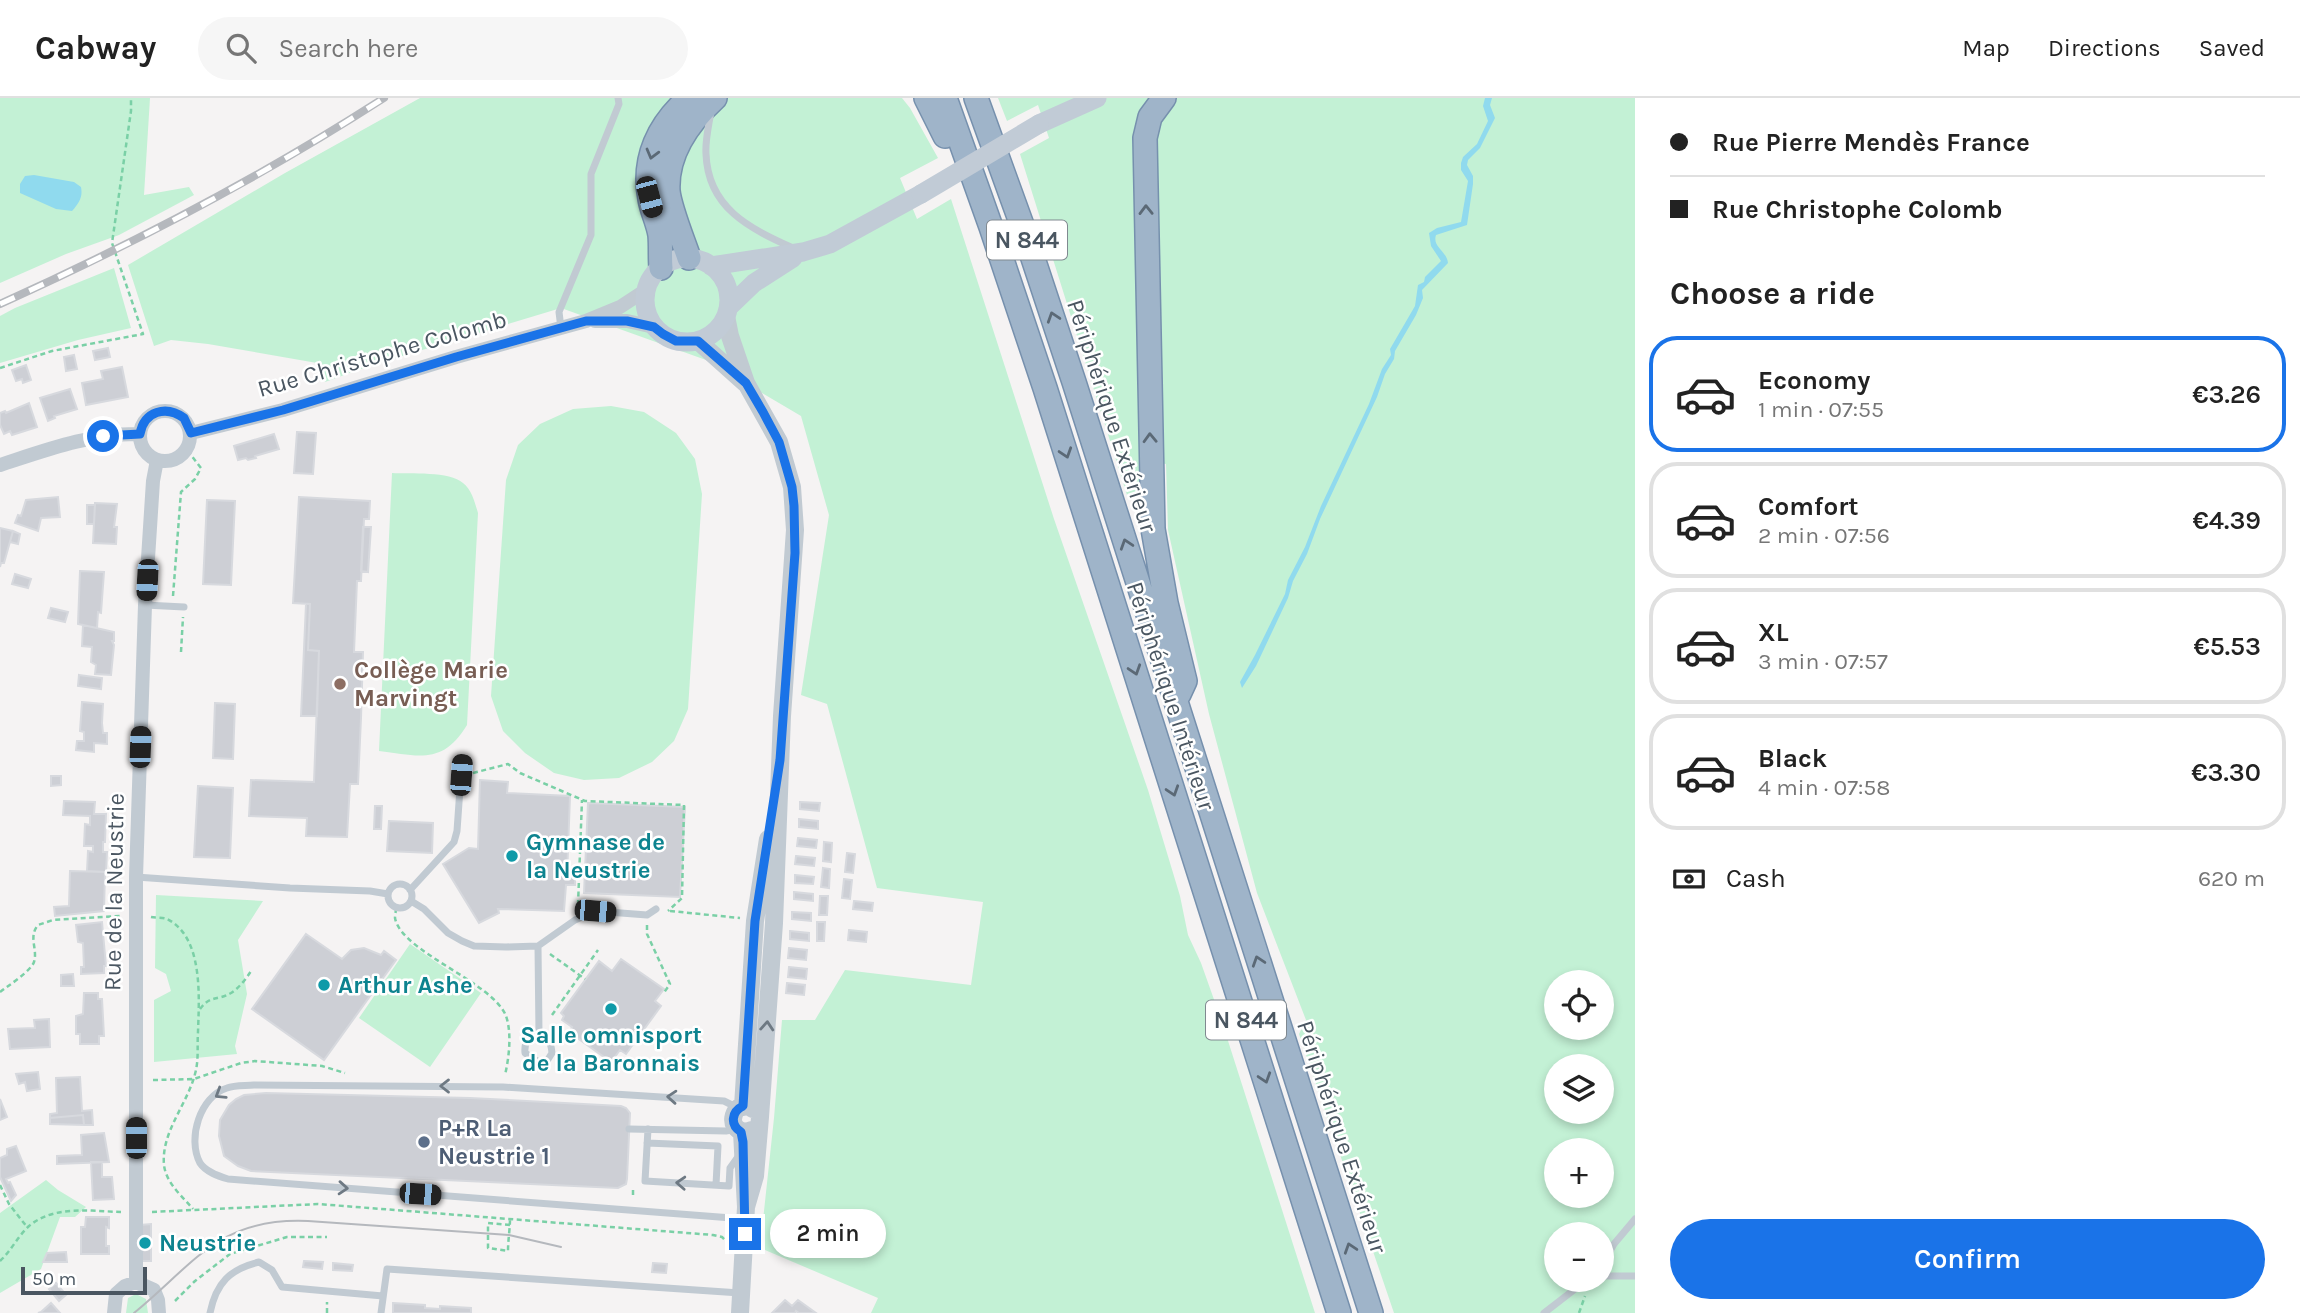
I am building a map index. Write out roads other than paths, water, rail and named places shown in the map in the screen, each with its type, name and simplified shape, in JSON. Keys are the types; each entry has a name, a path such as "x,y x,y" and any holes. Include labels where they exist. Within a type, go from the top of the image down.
{"highway":[{"path":"661,268 660,235 649,197 648,170 663,126 674,111 689,98"},
{"path":"926,98 943,129 970,207 991,227"},
{"name":"Périphérique Intérieur","path":"945,98 1041,376 1339,1313"},
{"name":"Périphérique Extérieur","path":"976,98 1045,292 1371,1313"},
{"path":"1164,98 1150,117 1145,138 1149,378 1153,529 1166,603 1185,681 1176,702"},
{"path":"700,262 668,192 670,163 679,142 700,112 714,99"}],"main road":[{"path":"1039,124 1072,98"},
{"path":"803,252 754,283 727,311 715,331 698,341 676,341 663,334 654,327 646,309 646,290 653,276 674,260 750,262 830,244 1039,124 1097,98"},
{"path":"700,262 724,281 729,293 727,311"}],"street":[{"name":"Rue Christophe Colomb","path":"191,433 283,410 586,321 620,307 646,290"},
{"path":"727,311 730,337 746,383 779,442 792,487 795,553 780,760 774,923 760,1120 755,1176 746,1213"},
{"name":"Rue Christophe Colomb","path":"586,321 627,321 654,327"},
{"path":"698,341 746,383"},
{"path":"166,410 184,418 191,433 187,450 175,460 157,460 146,452 140,434 148,417 166,410"},
{"path":"0,465 85,439 140,434"},
{"name":"Rue de la Neustrie","path":"136,1282 135,877 145,605 153,481 157,460"},
{"path":"740,1313 746,1213 739,1130 733,1118 741,1107 755,921 780,760"},
{"path":"741,1107 753,1108 760,1120"},
{"path":"739,1130 748,1132 760,1120"},
{"path":"114,1313 116,1294 125,1286 136,1282 154,1290 159,1313"}],"lane":[{"path":"561,328 559,312 591,235 591,174 619,104 618,98"},
{"path":"714,99 706,153 708,173 716,195 737,217 760,233 803,252"},
{"path":"145,605 184,607"},
{"path":"411,901 410,890 454,842 462,760"},
{"path":"135,877 388,894"},
{"path":"410,890 399,884 391,887 388,894 389,901 396,908 406,906 411,901"},
{"path":"411,901 424,909 448,933 474,946 538,946 595,911 647,915 656,909"},
{"path":"538,946 539,1033"},
{"path":"539,1033 550,1041 552,1053 547,1061 540,1063 525,1053 527,1040 539,1033"},
{"path":"741,1107 724,1101 503,1087 254,1085 226,1088 210,1099 195,1128 200,1162 213,1175 228,1180 746,1213"},
{"path":"629,1129 739,1130"},
{"path":"648,1129 645,1181 729,1186 730,1168 742,1153"},
{"path":"648,1143 718,1146 716,1185"},
{"path":"1614,1244 1635,1219"},
{"path":"209,1313 218,1288 229,1275 243,1266 260,1262 272,1270 282,1287 383,1296"},
{"path":"381,1313 387,1269 742,1294"},
{"path":"1614,1276 1635,1276"},
{"path":"1545,1313 1572,1292"}],"water":[{"path":"1485,98 1492,98 1490,105 1495,118 1480,148 1468,160 1473,184 1467,225 1436,235 1436,243 1448,263 1422,290 1423,298 1416,315 1395,351 1394,359 1320,519 1288,598 1256,666 1242,688 1240,682 1285,594 1288,580 1369,404 1382,369 1391,355 1390,349 1415,306 1418,285 1424,282 1425,277 1441,261 1431,246 1429,233 1437,228 1461,222 1468,181 1461,170 1461,163 1463,157 1477,144 1488,121 1483,106"},
{"path":"25,176 74,182 81,187 80,200 72,211 56,209 20,193 20,184"}],"tram line":[{"path":"134,1313 210,1247 230,1235 277,1222 308,1221 509,1235 561,1247"}],"railway":[{"path":"0,304 196,208 291,155 384,98"}],"place":[{"name":"Collège Marie Marvingt","path":"340,684"},
{"name":"Gymnase de la Neustrie","path":"512,856"},
{"name":"Arthur Ashe","path":"324,985"},
{"name":"Salle omnisport de la Baronnais","path":"611,1009"},
{"name":"P+R La Neustrie 1","path":"424,1142"},
{"name":"Neustrie","path":"145,1243"}]}
